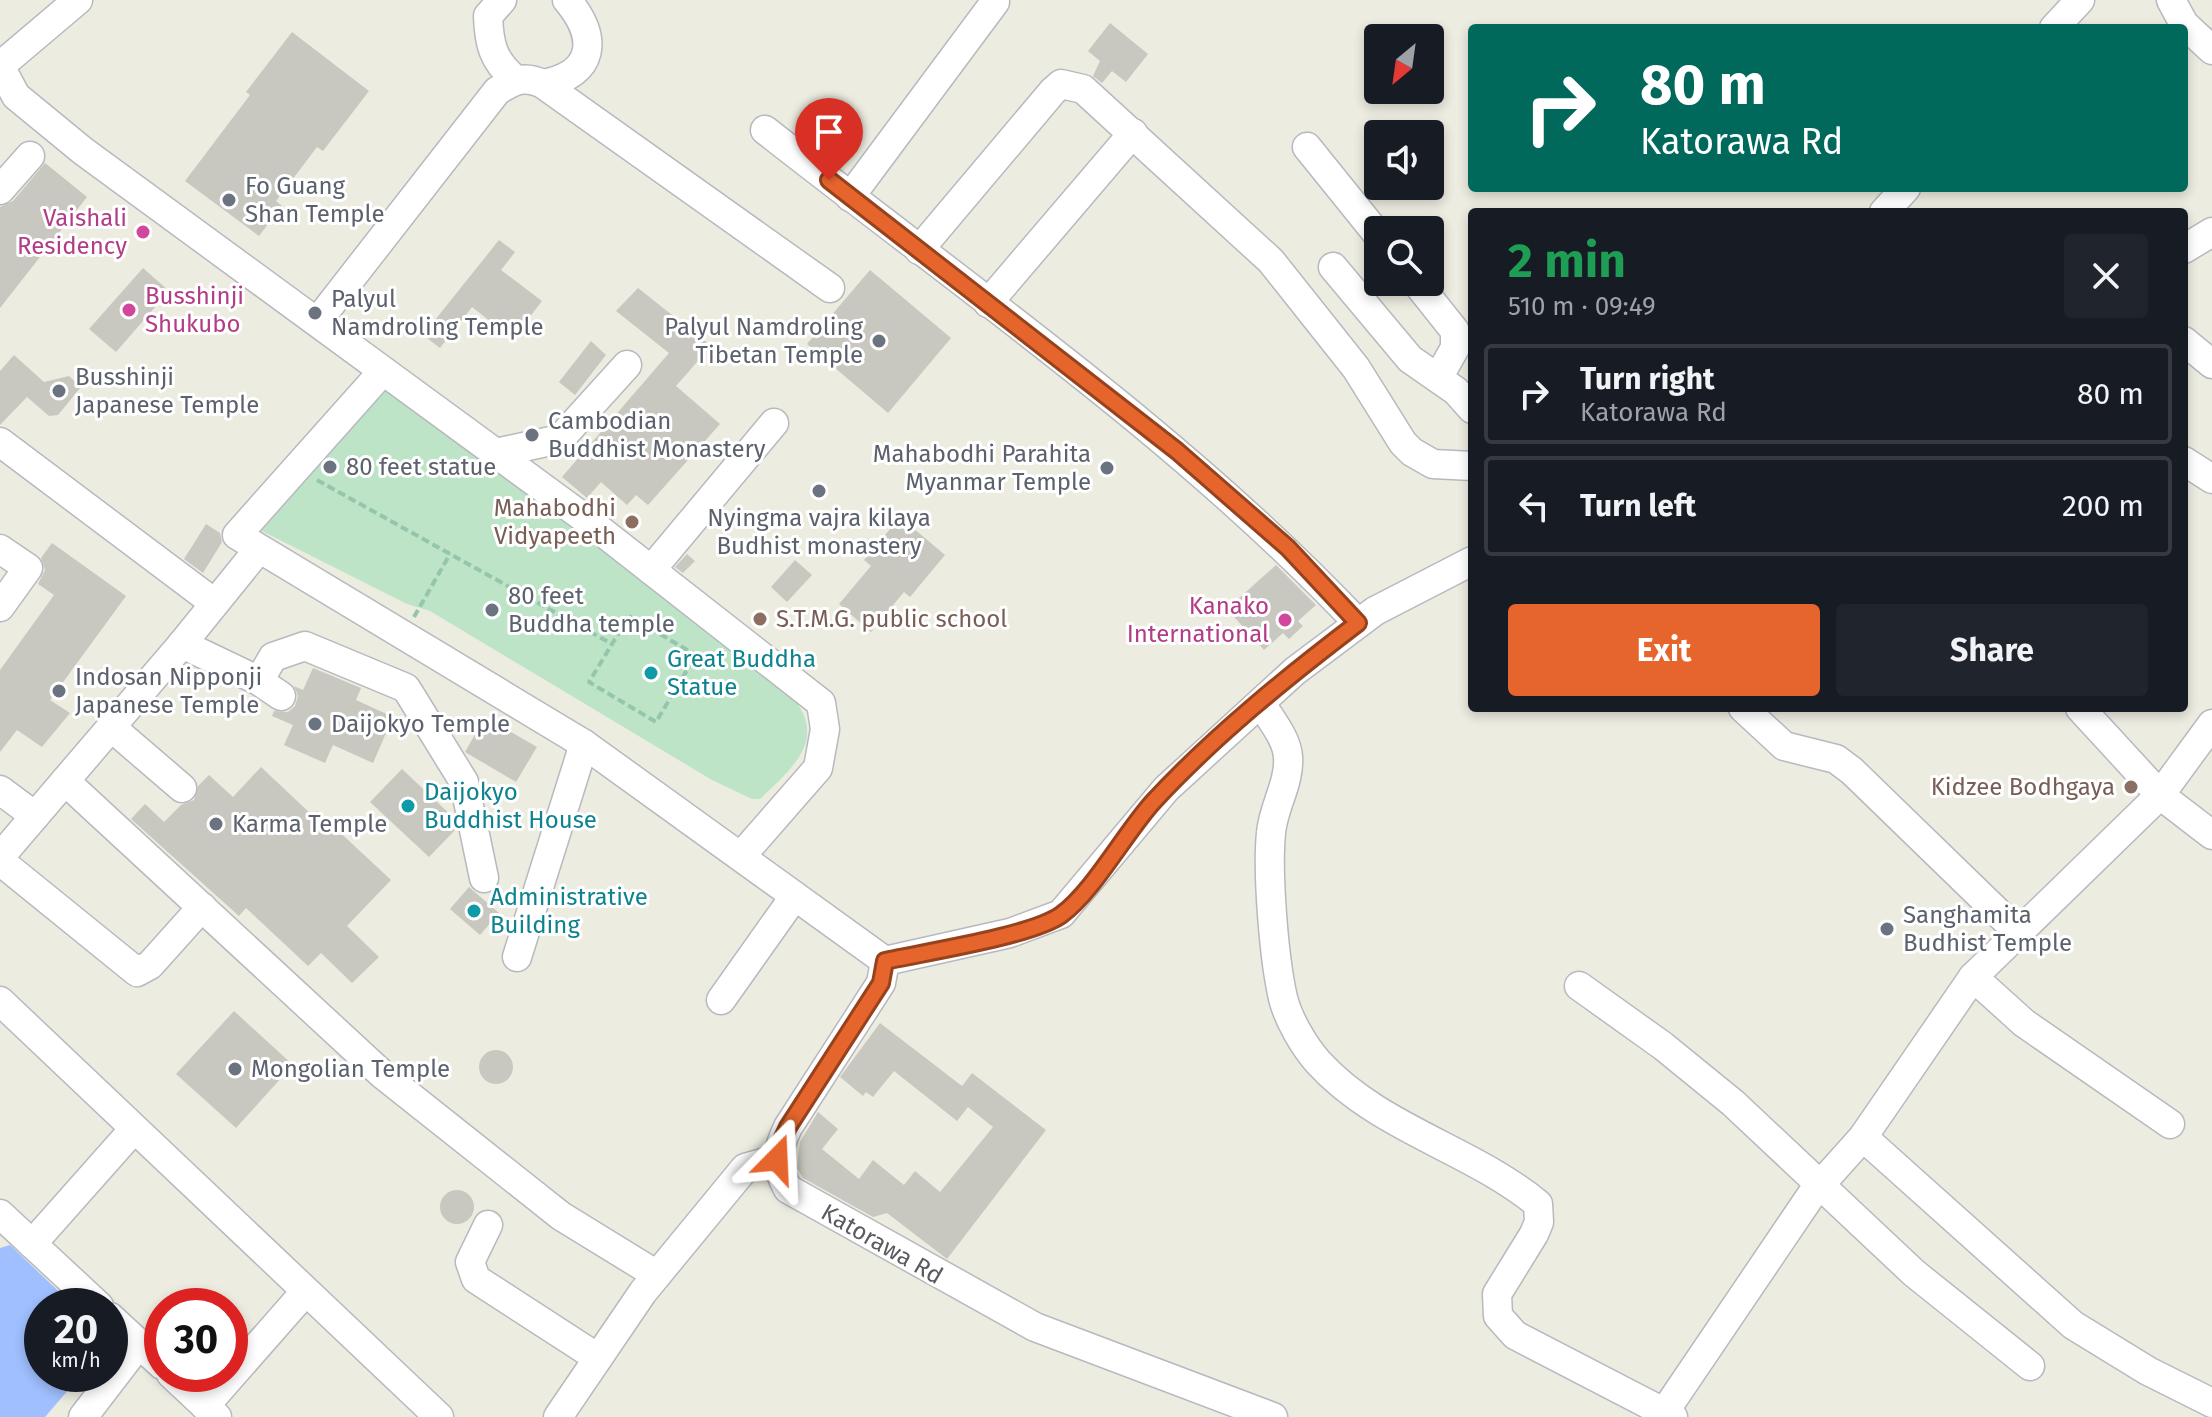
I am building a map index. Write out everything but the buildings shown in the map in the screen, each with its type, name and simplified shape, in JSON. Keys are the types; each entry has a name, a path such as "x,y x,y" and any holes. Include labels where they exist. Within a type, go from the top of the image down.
{"street":[{"path":"78,0 0,66 16,96 73,143 496,453 821,703 825,729 818,768 742,855"},
{"path":"502,0 488,16 489,42 498,66 529,82 830,288"},
{"path":"317,322 497,91 529,82 566,80 583,64 590,42 581,16 567,0"},
{"path":"2058,24 2080,0"},
{"path":"2171,0 2184,24"},
{"path":"850,197 995,2"},
{"path":"2188,28 2212,50"},
{"path":"919,250 1061,84 1083,89 1271,261 1356,368 1403,443 1433,464 1468,466"},
{"path":"765,130 1177,451 1288,548 1358,623"},
{"path":"988,303 1133,133"},
{"path":"1307,147 1364,218"},
{"path":"0,190 30,156"},
{"path":"1888,208 1902,192"},
{"path":"2188,247 2212,232"},
{"path":"1333,267 1410,359 1438,378 1468,405"},
{"path":"1427,296 1455,331 1455,348 1438,378"},
{"path":"2188,344 2212,364"},
{"path":"496,453 560,439 627,365"},
{"path":"383,371 237,535 584,744 885,961 1010,933 1061,914 1166,789 1295,671 1358,623 1468,563"},
{"path":"651,570 774,423"},
{"path":"0,442 213,602"},
{"path":"2188,464 2212,479"},
{"path":"0,549 28,568 0,607"},
{"path":"202,907 150,965 137,972 0,859 258,550"},
{"path":"182,644 270,688 273,657 305,646 406,688 464,782 484,878"},
{"path":"1261,703 1288,755 1286,778 1276,800 1272,823 1271,864 1283,999 1298,1031 1317,1060 1345,1087 1398,1125 1494,1174 1538,1204 1539,1222 1534,1234 1497,1294 1498,1316 1515,1335 1666,1415 1818,1187 1863,1137 1973,977 2160,795 2212,724"},
{"path":"1747,712 1784,746 1836,759 1852,771 2017,931"},
{"path":"2084,712 2160,795 2212,835"},
{"path":"111,727 182,788"},
{"path":"517,957 584,744"},
{"path":"65,781 382,1074 561,1216 657,1275"},
{"path":"0,790 35,816"},
{"path":"721,1000 794,897"},
{"path":"558,1417 657,1275 745,1168 777,1159 777,1151 788,1127 881,983 885,961"},
{"path":"1973,977 2024,1023 2170,1124"},
{"path":"1579,986 1663,1046 1733,1103 1818,1187 1867,1227 1933,1289 2030,1366"},
{"path":"0,1001 439,1417"},
{"path":"32,1244 134,1129"},
{"path":"1863,1137 2073,1325 2136,1364 2212,1403"},
{"name":"Katorawa Rd","path":"777,1159 777,1170 788,1189 1011,1316 1273,1417"},
{"path":"0,1214 80,1288"},
{"path":"488,1225 470,1262 476,1279 598,1358"},
{"path":"190,1392 211,1411 305,1292"},
{"path":"128,1334 144,1349"},
{"path":"83,1417 139,1344"}],"path":[{"path":"296,468 612,644"},
{"path":"403,637 450,554"},
{"path":"629,616 696,655 656,722 589,682 612,644 629,616"}],"green space":[{"path":"385,383 785,689 799,705 806,721 807,735 804,748 786,774 760,799 752,799 712,780 430,611 407,604 254,527"}],"water":[{"path":"10,1245 55,1288 24,1288 24,1392 67,1392 45,1417 0,1417 0,1248"}],"place":[{"name":"Fo Guang Shan Temple","path":"229,200"},
{"name":"Vaishali Residency","path":"143,232"},
{"name":"Busshinji Shukubo","path":"129,310"},
{"name":"Palyul Namdroling Temple","path":"315,313"},
{"name":"Palyul Namdroling Tibetan Temple","path":"879,341"},
{"name":"Busshinji Japanese Temple","path":"59,391"},
{"name":"Cambodian Buddhist Monastery","path":"532,435"},
{"name":"80 feet statue","path":"330,467"},
{"name":"Mahabodhi Parahita Myanmar Temple","path":"1107,468"},
{"name":"Nyingma vajra kilaya Budhist monastery","path":"819,491"},
{"name":"Mahabodhi Vidyapeeth","path":"632,522"},
{"name":"80 feet Buddha temple","path":"492,610"},
{"name":"S.T.M.G. public school","path":"760,619"},
{"name":"Kanako International","path":"1285,620"},
{"name":"Great Buddha Statue","path":"651,673"},
{"name":"Indosan Nipponji Japanese Temple","path":"59,691"},
{"name":"Daijokyo Temple","path":"315,724"},
{"name":"Kidzee Bodhgaya","path":"2131,787"},
{"name":"Daijokyo Buddhist House","path":"408,806"},
{"name":"Karma Temple","path":"216,824"},
{"name":"Administrative Building","path":"474,911"},
{"name":"Sanghamita Budhist Temple","path":"1887,929"},
{"name":"Mongolian Temple","path":"235,1069"}],"route":[{"path":"777,1159 777,1151 788,1127 881,983 885,961 1010,933 1061,914 1147,809 1182,772 1295,671 1358,623 1288,548 1177,451 829,180"}]}
